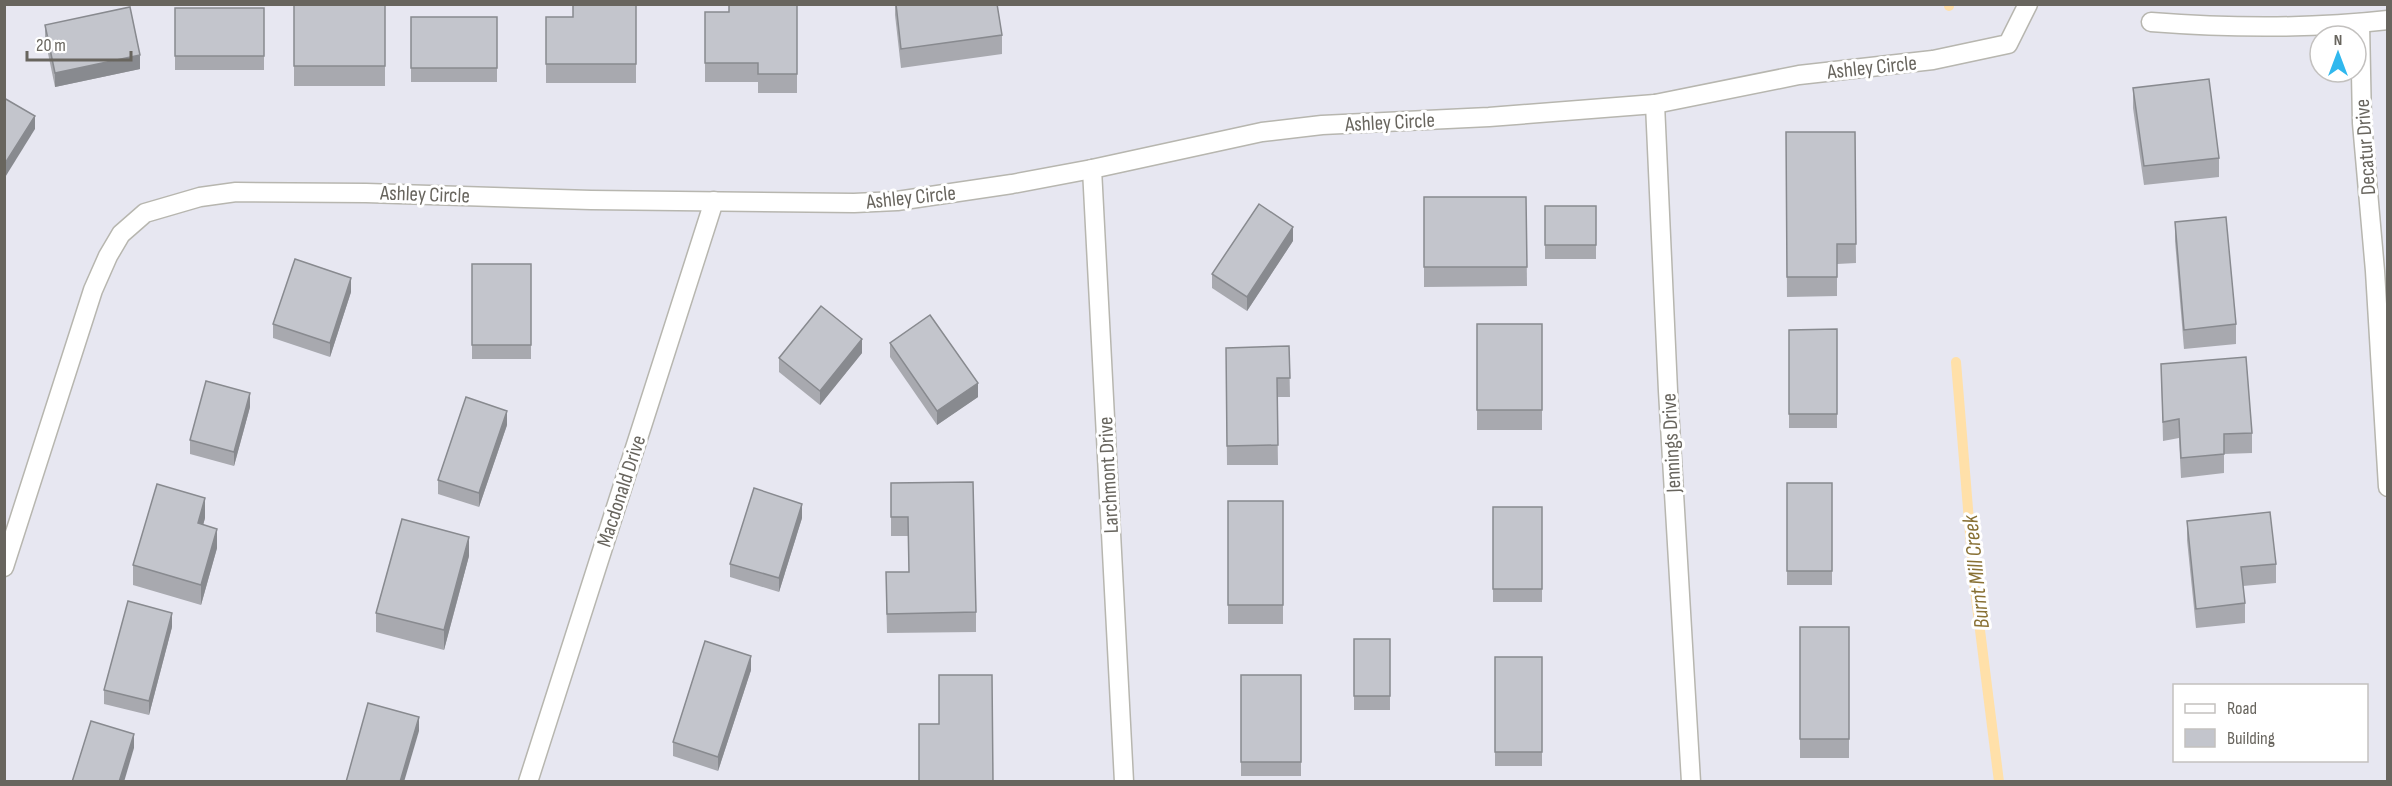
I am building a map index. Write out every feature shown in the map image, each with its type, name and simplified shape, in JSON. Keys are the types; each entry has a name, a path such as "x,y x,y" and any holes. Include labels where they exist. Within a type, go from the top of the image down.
{"street":[{"name":"Ashley Circle","path":"4,567 93,290 108,256 121,234 145,213 200,197 236,192 854,203 897,201 1012,184 1092,169 1262,132 1322,125 1489,117 1655,104 1799,75 1933,60 2008,45 2028,4"},
{"path":"2151,22 2224,27 2360,23 2388,20"},
{"name":"Decatur Drive","path":"2360,23 2361,123 2375,271 2388,487"},
{"name":"Jennings Drive","path":"1655,104 1668,391 1691,782"},
{"name":"Larchmont Drive","path":"1092,169 1124,782"},
{"name":"Macdonald Drive","path":"528,782 714,201"}],"building":[{"path":"294,4 385,4 385,66 294,66"},
{"path":"573,4 636,4 636,64 546,64 546,17 573,17"},
{"path":"729,4 797,4 797,74 758,74 758,63 705,63 705,12 729,12"},
{"path":"896,4 997,4 1002,35 901,49"},
{"path":"130,7 140,55 55,73 45,25"},
{"path":"175,8 264,8 264,56 175,56"},
{"path":"411,17 497,17 497,68 411,68"},
{"path":"2209,79 2219,158 2144,166 2133,88"},
{"path":"4,98 35,116 4,165"},
{"path":"1786,132 1855,132 1856,244 1837,244 1837,277 1787,277"},
{"path":"1424,197 1526,197 1527,267 1424,267"},
{"path":"1259,204 1293,227 1247,297 1212,274"},
{"path":"1545,206 1596,206 1596,245 1545,245"},
{"path":"2226,217 2236,324 2184,330 2175,222"},
{"path":"295,259 351,278 330,343 273,324"},
{"path":"472,264 531,264 531,345 472,345"},
{"path":"821,306 862,339 820,391 779,358"},
{"path":"930,315 978,383 937,411 890,343"},
{"path":"1477,324 1542,324 1542,410 1477,410"},
{"path":"1837,329 1837,414 1789,414 1789,330"},
{"path":"1289,346 1290,378 1277,378 1278,445 1227,446 1226,348"},
{"path":"2246,357 2252,433 2224,434 2224,454 2181,458 2179,419 2163,422 2161,364"},
{"path":"206,381 250,393 234,452 190,440"},
{"path":"466,397 507,411 479,493 438,480"},
{"path":"973,482 976,612 887,614 886,572 909,572 908,517 891,517 891,483"},
{"path":"1787,483 1832,483 1832,571 1787,571"},
{"path":"157,484 205,498 198,523 217,529 201,585 133,565"},
{"path":"754,488 802,504 779,578 730,564"},
{"path":"1228,501 1283,501 1283,605 1228,605"},
{"path":"1493,507 1542,507 1542,589 1493,589"},
{"path":"2270,512 2276,564 2241,567 2245,603 2196,609 2187,521"},
{"path":"402,519 469,537 444,630 376,613"},
{"path":"128,601 172,613 149,701 104,690"},
{"path":"1800,627 1849,627 1849,739 1800,739"},
{"path":"1354,639 1390,639 1390,696 1354,696"},
{"path":"705,641 751,656 718,757 673,742"},
{"path":"1495,657 1542,657 1542,752 1495,752"},
{"path":"939,675 992,675 993,782 919,782 919,724 939,724"},
{"path":"1241,675 1301,675 1301,762 1241,762"},
{"path":"368,703 419,717 400,782 346,782"},
{"path":"91,721 134,734 119,782 72,782"}],"waterway":[{"name":"Burnt Mill Creek","path":"1956,362 1974,582 1999,782"}]}
